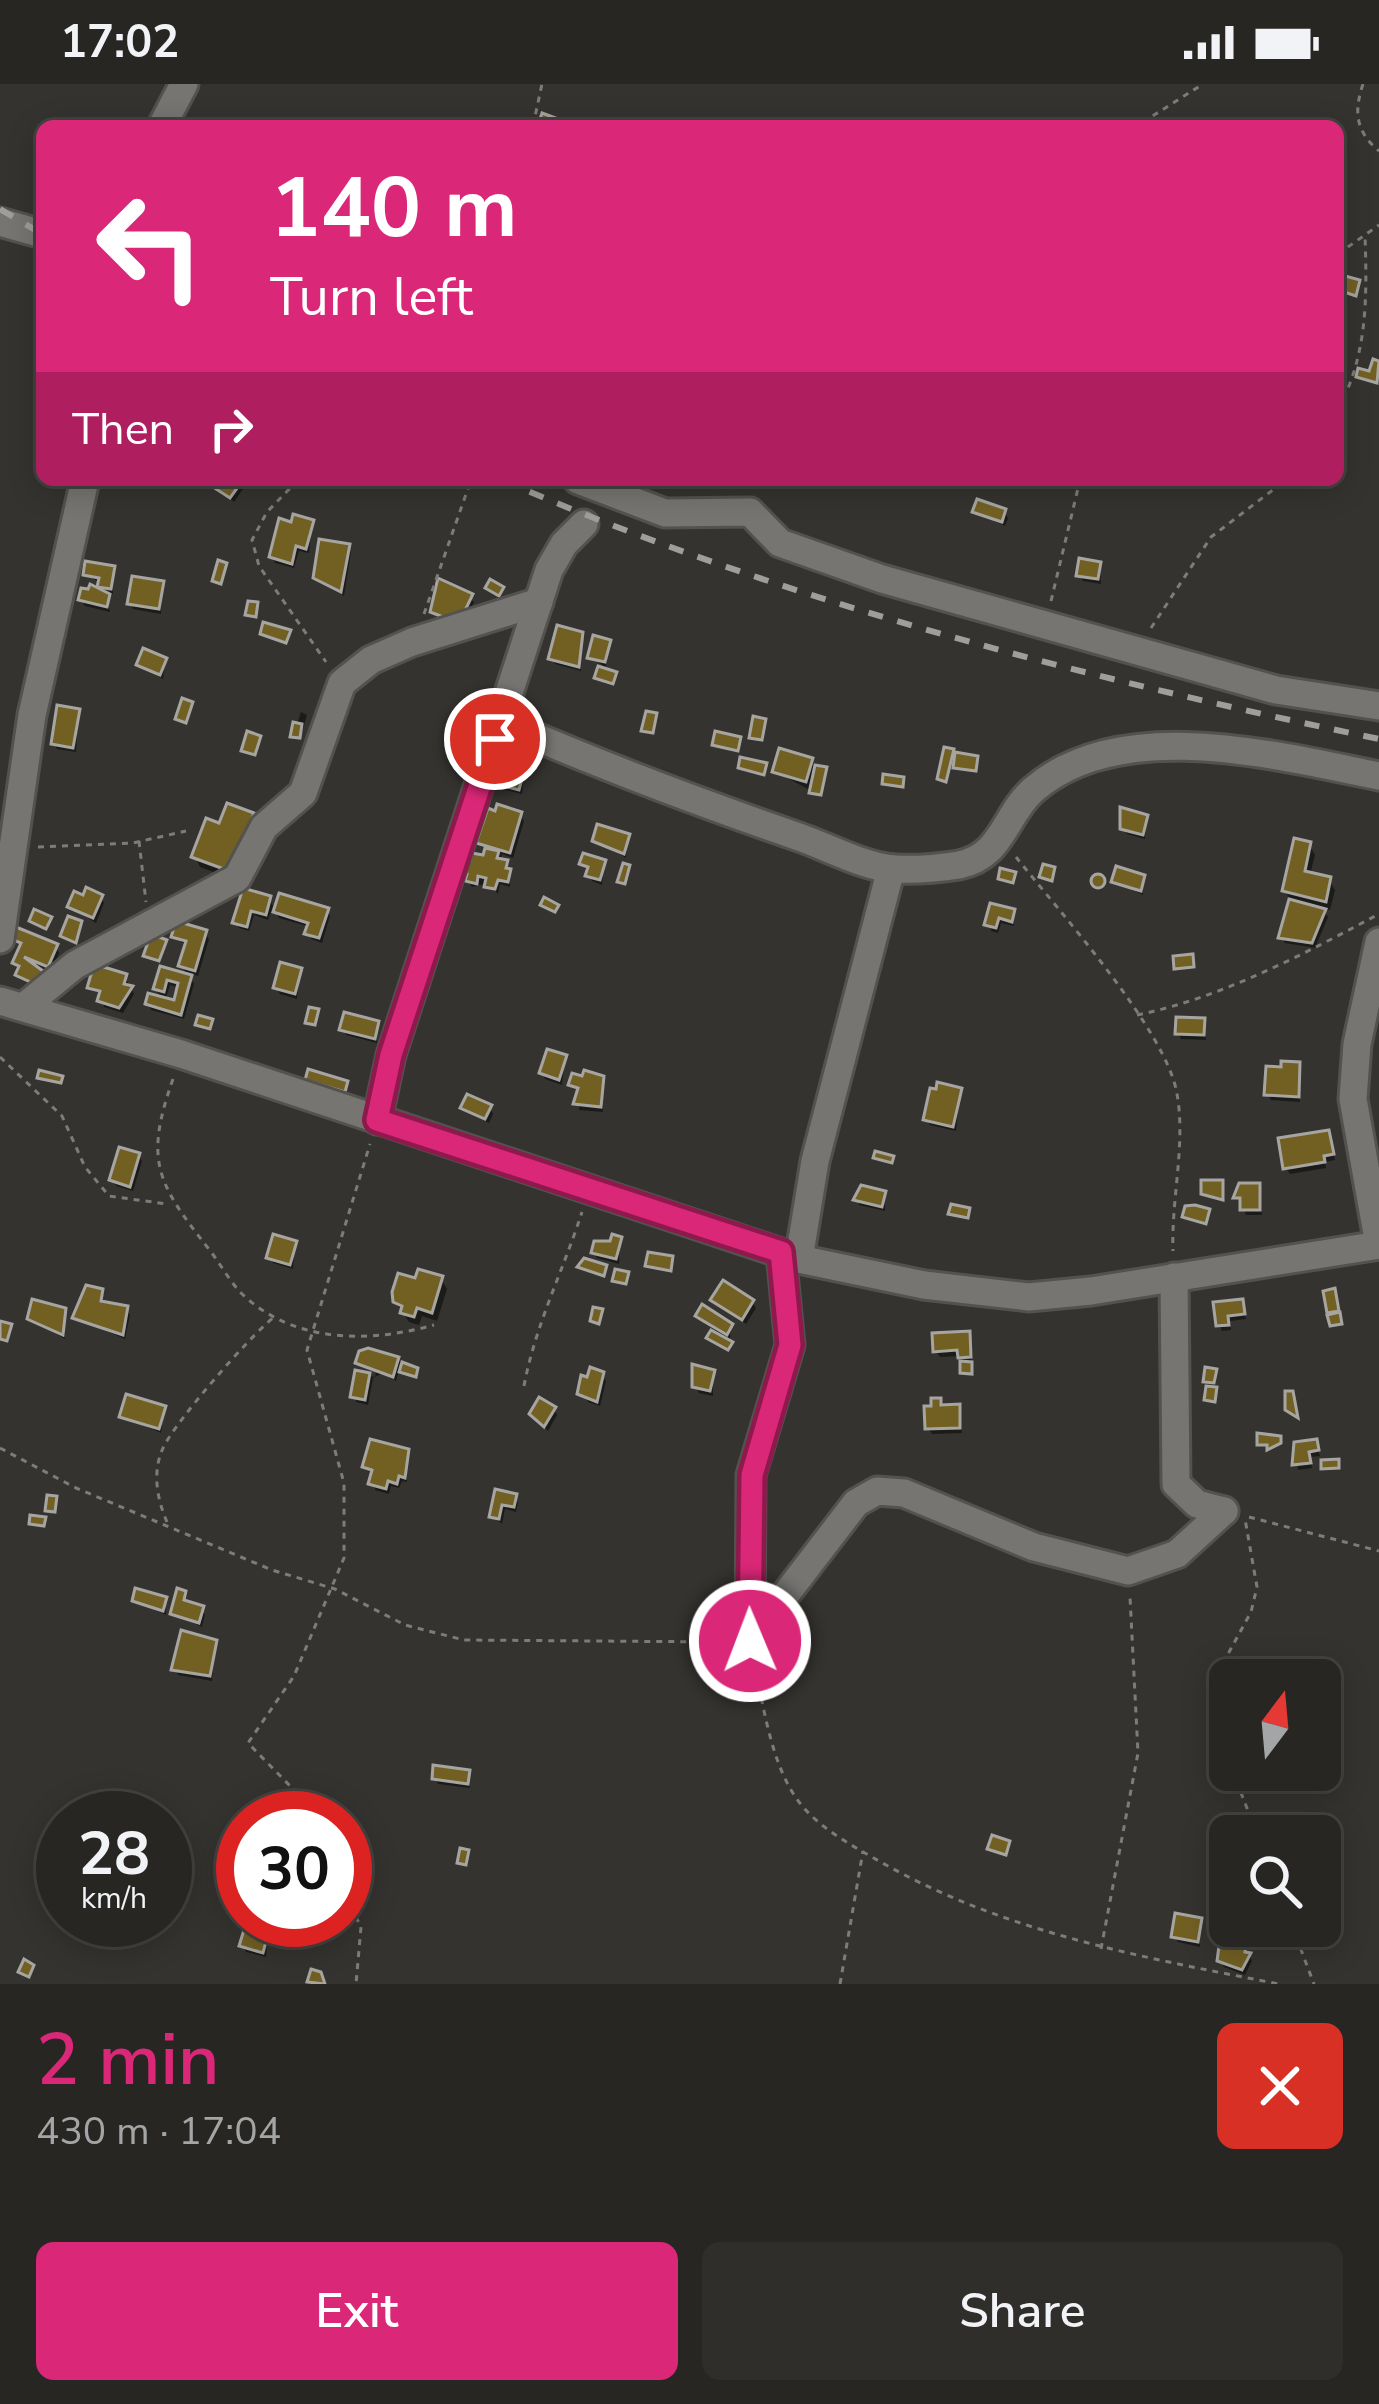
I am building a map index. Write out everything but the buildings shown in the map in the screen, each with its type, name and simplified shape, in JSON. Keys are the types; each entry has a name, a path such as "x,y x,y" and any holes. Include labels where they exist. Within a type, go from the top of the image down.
{"street":[{"path":"165,120 184,84"},
{"path":"0,222 36,232"},
{"path":"0,939 32,715 84,486"},
{"path":"594,486 665,513 750,512 773,538 807,554 1276,690 1379,706"},
{"path":"377,1120 391,1055 539,602 564,544 584,524"},
{"path":"12,1003 148,921 237,878 274,815 303,793 341,683 371,660 412,642 539,602"},
{"path":"501,722 611,771 891,869 959,865 984,856 1035,788 1083,764 1129,751 1186,745 1379,776"},
{"path":"750,1641 752,1475 790,1345 790,1256 891,869"},
{"path":"12,1003 181,1054 790,1256 924,1285 1029,1297 1379,1245 1353,1100 1357,1044 1379,942"},
{"path":"750,1641 856,1503 877,1491 904,1493 1034,1547 1128,1571 1178,1554 1224,1511 1197,1504 1176,1484 1174,1277"}],"path":[{"path":"534,120 542,84"},
{"path":"1150,120 1203,84"},
{"path":"1363,84 1356,105 1359,126 1379,151"},
{"path":"1344,250 1379,225"},
{"path":"1344,394 1360,353 1367,301 1365,235"},
{"path":"292,486 267,512 252,540 260,566 341,683"},
{"path":"412,642 469,486"},
{"path":"1046,621 1079,486"},
{"path":"1137,650 1210,537 1278,486"},
{"path":"15,847 139,842 186,831"},
{"path":"1001,839 1098,956 1166,1059 1178,1094 1174,1277"},
{"path":"139,842 148,921"},
{"path":"1135,1016 1183,1004 1303,955 1379,914"},
{"path":"181,1054 156,1143 170,1204 230,1281 276,1316 310,1330 383,1340 434,1325"},
{"path":"0,1057 62,1116 85,1167 109,1196 170,1204"},
{"path":"296,1791 248,1744 259,1720 277,1704 294,1676 344,1558 344,1483 335,1439 310,1370 310,1330 377,1120"},
{"path":"524,1386 540,1319 552,1304 589,1193"},
{"path":"167,1524 158,1501 162,1450 246,1340 276,1316"},
{"path":"0,1448 76,1488 272,1570 334,1589 405,1625 464,1640 750,1641 783,1774 797,1800 817,1821 863,1851 977,1908 1101,1949 1279,1984"},
{"path":"1226,1659 1251,1612 1257,1587 1244,1516 1379,1552"},
{"path":"1101,1949 1138,1753 1128,1571"},
{"path":"839,1984 863,1851"},
{"path":"356,1984 359,1947"},
{"path":"1300,1947 1314,1984"}],"railway":[{"path":"0,209 36,230"},
{"path":"517,486 715,563 933,632 1155,689 1379,739"}],"route":[{"path":"495,739 391,1055 377,1120 781,1252 790,1307 790,1345 752,1475 750,1641"}]}
